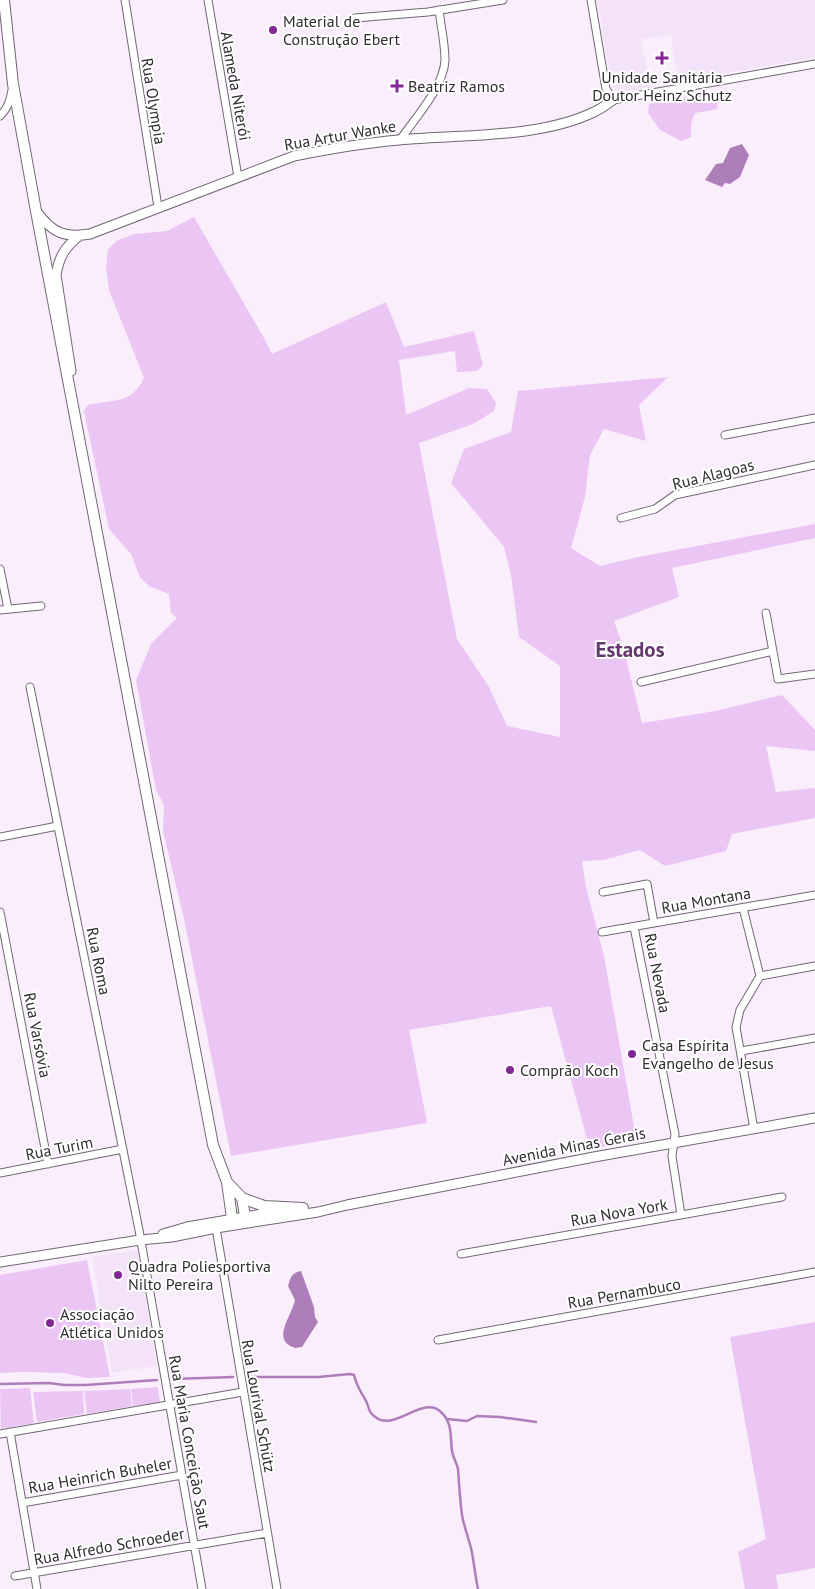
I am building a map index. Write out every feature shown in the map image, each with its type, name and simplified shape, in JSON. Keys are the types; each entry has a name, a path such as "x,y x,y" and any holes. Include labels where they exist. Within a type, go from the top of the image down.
{"main road":[{"path":"4,0 13,84 36,211 213,1145 239,1220"},
{"path":"227,1182 242,1198 264,1206 304,1208"},
{"path":"239,1220 242,1198"}],"street":[{"name":"Rua Olympia","path":"124,0 158,207"},
{"name":"Alameda Niterói","path":"208,0 238,177"},
{"path":"355,18 439,10 503,0"},
{"path":"591,0 606,89 613,100 815,64"},
{"path":"400,140 430,98 444,70 444,51 439,10"},
{"path":"0,116 6,110 9,103 13,84"},
{"name":"Rua Artur Wanke","path":"76,421 71,373 56,275 57,265 63,251 79,236 116,224 294,156 400,140 497,134 536,128 570,121 586,115 613,100"},
{"path":"36,211 44,223 53,229 70,236 79,236"},
{"path":"724,435 815,418"},
{"name":"Rua Alagoas","path":"621,518 655,509 675,495 815,465"},
{"path":"0,569 4,609 40,606"},
{"path":"766,613 778,679 815,674"},
{"path":"641,682 773,651"},
{"name":"Rua Roma","path":"30,687 122,1149 143,1240"},
{"path":"0,837 58,826"},
{"path":"603,892 647,884 654,924"},
{"name":"Rua Montana","path":"602,932 815,896"},
{"path":"743,908 760,976 740,1010 736,1027 754,1129"},
{"name":"Rua Varsóvia","path":"0,912 48,1164"},
{"name":"Rua Nevada","path":"634,927 675,1134 672,1156 681,1215"},
{"path":"760,976 815,966"},
{"path":"741,1051 815,1038"},
{"name":"Avenida Minas Gerais","path":"0,1262 172,1237 216,1228 239,1220 272,1220 673,1143 815,1118"},
{"name":"Rua Turim","path":"0,1173 122,1149"},
{"name":"Rua Nova York","path":"461,1254 782,1197"},
{"name":"Avenida Minas Gerais","path":"143,1240 187,1226 239,1220 304,1208 338,1207"},
{"name":"Rua Lourival Schütz","path":"216,1228 277,1589"},
{"name":"Rua Maria Conceição Saut","path":"143,1240 202,1589"},
{"name":"Rua Pernambuco","path":"438,1340 815,1272"},
{"path":"0,1434 243,1392"},
{"path":"10,1432 37,1589"},
{"name":"Rua Heinrich Buheler","path":"22,1503 182,1475"},
{"name":"Rua Alfredo Schroeder","path":"15,1576 267,1533"}],"shaded area":[{"path":"597,0 815,0 815,57 678,82 671,35 641,39 650,87 621,93 612,85"},
{"path":"715,92 718,109 695,113 691,124 691,137 681,141 660,130 648,113 649,104"},
{"path":"742,144 749,155 740,177 730,184 725,183 722,187 705,180 716,164 723,163 730,148"},
{"path":"194,217 272,354 386,302 404,347 474,331 483,365 477,371 457,372 455,351 399,360 406,415 469,388 487,389 496,403 494,411 473,424 419,443 457,639 489,687 507,726 560,737 560,666 519,637 511,575 504,547 451,483 464,449 511,432 518,391 668,377 639,405 646,441 604,429 590,455 585,497 571,548 600,566 638,557 815,524 815,538 672,568 679,597 614,621 623,646 642,723 715,711 782,695 815,730 815,751 766,746 776,792 815,788 815,818 732,834 726,851 665,866 640,850 603,860 582,861 586,887 604,956 636,1138 590,1150 551,1006 409,1030 427,1123 231,1156 184,919 163,831 164,805 156,790 136,680 151,644 177,618 171,613 169,594 149,586 140,577 131,554 109,529 84,411 88,405 127,397 139,387 144,378 109,290 106,267 108,249 118,240 134,234 167,231"},
{"path":"137,1250 157,1366 112,1373 92,1257"},
{"name":"Associação Atlética Unidos","path":"87,1260 110,1377 86,1378 65,1373 0,1373 0,1275"},
{"path":"301,1271 318,1322 302,1347 295,1348 288,1344 283,1334 295,1300 288,1286 292,1276"},
{"path":"815,1322 815,1568 776,1575 778,1589 745,1589 738,1552 766,1539 730,1337"},
{"path":"158,1387 160,1403 133,1406 131,1389"},
{"path":"30,1388 34,1423 1,1429 0,1389"},
{"path":"130,1389 132,1406 87,1414 84,1391"},
{"path":"83,1391 84,1414 37,1422 33,1392"}],"waterway":[{"path":"251,1377 318,1377 350,1374 354,1375 369,1410 379,1419 388,1421 397,1419 425,1408 433,1408 441,1412 448,1421 450,1430 453,1454 458,1469 462,1515 471,1548 478,1589"},
{"path":"173,1379 233,1377"},
{"path":"0,1384 49,1383 86,1385 157,1380"},
{"path":"447,1419 467,1421 477,1416 536,1422"}],"place":[{"name":"Material de Construção Ebert","path":"273,30"},
{"name":"Unidade Sanitária Doutor Heinz Schutz","path":"662,58"},
{"name":"Beatriz Ramos","path":"397,86"},
{"name":"Casa Espírita Evangelho de Jesus","path":"632,1054"},
{"name":"Comprão Koch","path":"510,1070"},
{"name":"Quadra Poliesportiva Nilto Pereira","path":"118,1275"},
{"name":"Associação Atlética Unidos","path":"50,1323"}],"district":[{"name":"Estados","path":"630,650"}]}
